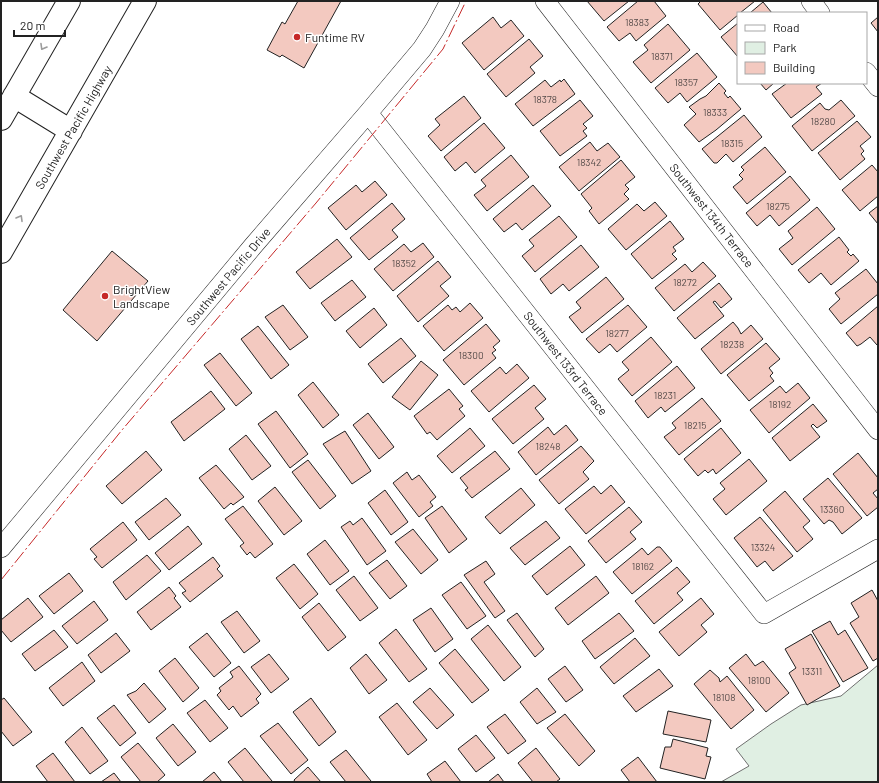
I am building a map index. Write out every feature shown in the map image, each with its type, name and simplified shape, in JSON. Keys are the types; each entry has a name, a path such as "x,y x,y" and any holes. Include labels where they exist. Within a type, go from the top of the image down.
{"highway":[{"path":"1,119 69,1"},
{"name":"Southwest Pacific Highway","path":"1,252 145,1"},
{"path":"14,96 71,130"}],"street":[{"name":"Southwest Pacific Drive","path":"1,548 253,246 422,49 450,1"},
{"name":"Southwest 134th Terrace","path":"545,1 878,430"},
{"path":"811,1 819,12"},
{"path":"867,73 878,87"},
{"name":"Southwest 133rd Terrace","path":"368,113 764,614 878,549"}],"green space":[{"path":"878,665 878,782 721,782 749,766 736,749 801,705 841,696"}],"building":[{"name":"Funtime RV","path":"298,1 341,1 304,68 282,55 280,57 267,50 282,22 285,24"},
{"path":"587,1 629,1 604,21"},
{"path":"638,1 654,1 666,16 636,41 630,33 619,41 607,27"},
{"path":"701,1 755,1 741,12 737,12 737,16 720,30 698,4"},
{"path":"763,2 771,12 751,12"},
{"path":"493,17 501,28 511,20 524,36 484,70 462,43"},
{"path":"878,17 878,32 871,23"},
{"path":"668,24 690,50 651,83 633,62 648,50 644,45"},
{"path":"737,24 737,56 721,37"},
{"path":"529,39 543,56 530,67 535,73 506,97 487,74"},
{"path":"697,53 717,77 687,102 680,93 668,103 655,88"},
{"path":"564,79 575,94 533,126 515,104 545,80 551,87 560,80 561,82"},
{"path":"719,83 726,91 724,93 728,98 730,96 741,109 699,142 684,125 696,114 689,107 706,96"},
{"path":"761,84 773,84 766,90"},
{"path":"786,84 820,84 816,87 822,94 791,118 772,94"},
{"path":"464,96 481,118 441,151 428,136 440,125 435,119"},
{"path":"580,100 593,116 583,124 587,128 583,131 587,136 560,156 540,131"},
{"path":"841,100 855,116 812,151 792,126 820,103 825,109 829,110"},
{"path":"744,115 762,137 733,162 726,154 717,163 714,163 702,149"},
{"path":"857,121 871,137 860,146 864,151 861,154 865,159 840,180 818,153"},
{"path":"484,123 505,148 475,173 466,162 455,171 444,157"},
{"path":"590,142 597,151 608,143 620,157 579,191 559,167"},
{"path":"765,147 786,172 747,204 733,187 743,179 739,175 744,170 741,167"},
{"path":"511,155 529,177 487,211 474,195 486,186 481,180"},
{"path":"621,160 635,177 625,185 629,189 624,194 629,199 599,224 589,211 592,208 581,194"},
{"path":"872,165 878,172 878,196 860,211 842,190"},
{"path":"790,176 810,200 779,226 770,215 757,226 746,213"},
{"path":"375,181 387,195 346,230 328,208 356,185 362,192"},
{"path":"533,185 551,206 522,230 516,223 504,232 493,219"},
{"path":"655,202 667,216 626,250 608,229 637,204 644,211"},
{"path":"392,203 405,219 392,230 398,237 369,260 350,238"},
{"path":"878,206 878,224 869,213"},
{"path":"817,207 835,229 792,265 779,249 793,238 788,231"},
{"path":"559,216 577,237 535,272 522,256 534,246 529,240"},
{"path":"670,221 684,239 673,247 676,251 672,254 677,259 652,279 631,254"},
{"path":"839,237 849,250 847,252 851,256 853,254 859,261 831,285 821,273 809,283 798,270"},
{"path":"337,239 352,257 310,289 296,272"},
{"path":"423,243 434,257 393,291 374,269 404,244 411,252"},
{"path":"581,245 599,267 569,291 563,284 551,294 540,279"},
{"name":"BrightView Landscape","path":"112,251 148,281 97,341 63,310"},
{"path":"438,261 451,277 440,286 449,296 418,322 397,296"},
{"path":"703,262 716,276 674,311 655,288 685,264 692,272"},
{"path":"866,269 878,284 878,294 841,324 829,309 840,299 835,293"},
{"path":"606,277 624,299 582,333 569,317 581,308 576,302"},
{"path":"352,280 366,297 335,321 321,303"},
{"path":"719,283 732,299 721,308 715,301 713,302 724,316 695,339 677,318"},
{"path":"470,303 483,318 444,351 423,326 448,305 452,310 456,307 460,312"},
{"path":"283,305 308,337 290,350 265,317"},
{"path":"628,305 647,327 617,352 610,344 599,353 586,339"},
{"path":"878,306 878,344 877,345 870,337 857,346 846,333"},
{"path":"374,308 387,325 360,348 346,331"},
{"path":"733,322 741,334 751,325 763,339 721,374 701,349"},
{"path":"486,324 500,341 493,347 496,350 492,353 496,358 464,385 443,360"},
{"path":"258,326 289,365 271,379 241,339"},
{"path":"651,337 672,362 632,396 618,379 629,370 622,362"},
{"path":"401,338 416,356 383,383 368,364"},
{"path":"766,343 780,359 769,368 773,373 770,376 774,381 749,401 727,375"},
{"path":"220,353 252,393 236,406 204,365"},
{"path":"421,361 438,375 410,410 392,397"},
{"path":"517,364 529,378 489,412 471,391 500,367 506,374"},
{"path":"677,366 695,388 665,412 661,407 648,418 635,401"},
{"path":"313,382 339,415 323,428 298,395"},
{"path":"798,383 810,398 769,433 750,410 780,386 786,393"},
{"path":"534,385 546,399 535,408 544,419 513,444 492,419"},
{"path":"449,389 463,406 459,409 465,416 437,440 430,432 427,434 414,416"},
{"path":"211,391 225,409 184,441 171,422"},
{"path":"702,398 721,421 679,455 664,437 676,428 672,423"},
{"path":"813,404 827,421 817,428 813,424 811,426 820,437 790,461 772,438"},
{"path":"276,411 308,454 290,468 258,424"},
{"path":"368,413 394,447 379,459 353,425"},
{"path":"566,425 578,440 536,475 518,452 548,427 554,435"},
{"path":"470,428 485,446 452,473 437,456"},
{"path":"721,428 741,453 716,474 713,469 708,473 705,470 698,476 684,459"},
{"path":"345,431 371,471 352,484 323,444"},
{"path":"246,435 271,466 252,480 229,449"},
{"path":"581,446 594,461 583,472 589,479 559,504 539,480"},
{"path":"146,451 162,470 122,504 106,486"},
{"path":"495,451 510,469 472,498 465,490 468,488 460,478"},
{"path":"858,453 878,478 878,489 873,493 878,499 878,507 867,516 833,474"},
{"path":"749,459 767,481 726,515 713,499 725,489 720,483"},
{"path":"308,460 336,496 320,509 292,472"},
{"path":"216,465 244,497 233,505 231,503 224,509 199,478"},
{"path":"407,472 412,480 419,475 436,497 430,502 433,506 419,517 393,483"},
{"path":"828,478 862,518 842,534 833,522 829,520 824,524 803,499"},
{"path":"611,485 625,502 586,534 565,509 594,486 601,494"},
{"path":"275,487 302,521 284,535 258,501"},
{"path":"521,488 535,505 500,534 485,517"},
{"path":"385,490 408,522 391,535 368,503"},
{"path":"785,491 810,521 803,527 813,539 797,552 763,510"},
{"path":"166,498 181,515 149,540 135,522"},
{"path":"243,506 273,544 255,558 250,552 247,555 240,546 244,543 225,519"},
{"path":"442,506 467,539 449,553 425,518"},
{"path":"629,507 642,522 630,532 636,539 606,563 588,541"},
{"path":"760,517 793,556 773,571 765,561 757,567 734,538"},
{"path":"362,518 386,551 367,565 341,527 350,521 353,525"},
{"path":"546,521 560,538 525,565 510,548"},
{"path":"123,522 137,540 102,568 94,559 97,557 90,549"},
{"path":"188,526 202,544 169,570 155,553"},
{"path":"413,529 438,560 421,574 395,542"},
{"path":"325,540 349,571 330,585 307,554"},
{"path":"570,546 585,565 547,595 532,576"},
{"path":"657,547 660,547 672,561 632,594 613,572 642,548 648,555"},
{"path":"147,555 161,571 126,600 113,582"},
{"path":"213,557 220,566 217,569 223,576 190,602 182,593 186,591 179,583"},
{"path":"387,560 407,586 390,599 369,573"},
{"path":"486,561 495,574 484,582 505,611 495,618 464,575"},
{"path":"294,564 318,594 300,609 276,578"},
{"path":"677,567 690,582 677,593 683,600 654,624 635,601"},
{"path":"69,573 83,591 54,614 39,596"},
{"path":"354,576 378,608 360,621 336,590"},
{"path":"596,576 609,593 568,625 555,608"},
{"path":"461,582 486,616 467,629 442,595"},
{"path":"169,587 176,596 174,598 181,607 151,630 137,612"},
{"path":"872,590 878,601 878,658 873,661 850,623 859,617 851,603"},
{"path":"28,598 43,617 11,642 1,630 1,620"},
{"path":"701,598 714,614 701,625 707,632 679,656 659,632"},
{"path":"94,601 108,620 77,644 62,626"},
{"path":"319,603 346,637 328,651 302,617"},
{"path":"431,608 453,639 435,652 413,620"},
{"path":"237,611 260,641 244,653 221,622"},
{"path":"517,613 544,649 535,657 507,620"},
{"path":"619,613 634,631 595,659 582,641"},
{"path":"830,621 838,635 845,630 868,668 843,682 812,631"},
{"path":"488,625 521,667 504,681 471,639"},
{"path":"396,629 427,669 409,682 379,643"},
{"path":"54,630 68,647 35,671 22,654"},
{"path":"116,633 130,651 101,673 88,655"},
{"path":"207,633 231,663 214,677 189,647"},
{"path":"811,634 840,686 807,705 789,673 796,668 785,649"},
{"path":"635,638 650,656 614,684 600,667"},
{"path":"455,649 489,690 472,703 439,663"},
{"path":"269,654 289,679 271,693 251,667"},
{"path":"366,654 387,680 369,694 350,668"},
{"path":"746,654 755,666 763,661 789,693 766,712 729,668"},
{"path":"175,658 199,688 183,702 159,671"},
{"path":"82,662 95,681 63,706 49,688"},
{"path":"239,666 261,694 256,699 259,703 241,717 233,706 229,710 217,695 221,691 219,688 233,677 230,672"},
{"path":"565,666 583,690 566,702 548,679"},
{"path":"659,669 673,686 636,712 623,696"},
{"path":"710,670 719,678 720,682 727,676 754,710 731,729 694,684"},
{"path":"144,683 166,709 149,723 127,695 136,691"},
{"path":"430,688 454,715 437,729 413,702"},
{"path":"537,688 556,712 537,724 520,702"},
{"path":"4,698 32,732 13,746 1,731 1,700"},
{"path":"311,698 336,732 319,746 293,712"},
{"path":"205,700 228,728 210,742 187,713"},
{"path":"397,703 427,740 408,755 379,717"},
{"path":"114,705 136,733 120,746 97,718"},
{"path":"668,711 711,720 706,742 663,734"},
{"path":"505,714 526,741 508,754 487,727"},
{"path":"565,714 595,751 579,766 547,728"},
{"path":"278,723 308,760 291,774 260,736"},
{"path":"173,724 196,752 178,766 156,738"},
{"path":"82,727 108,761 90,774 65,742"},
{"path":"476,735 495,758 476,772 458,749"},
{"path":"673,739 708,748 706,756 711,757 705,779 660,768 665,747 671,747"},
{"path":"138,743 165,775 157,782 141,782 121,757"},
{"path":"245,748 272,781 244,782 228,762"},
{"path":"536,748 560,779 556,782 533,782 518,763"},
{"path":"346,750 371,781 370,782 346,782 330,762"},
{"path":"53,753 75,782 48,782 36,766"},
{"path":"638,757 657,782 630,782 621,770"},
{"path":"445,761 461,782 432,782 427,774"},
{"path":"308,767 321,782 295,782 294,780"},
{"path":"214,772 222,782 202,782"},
{"path":"114,773 121,782 101,782"},
{"path":"498,774 504,782 488,782"}],"power":[{"path":"1,580 122,430 316,203 443,49 466,1"}],"place":[{"name":"Funtime RV","path":"297,37"},
{"name":"BrightView Landscape","path":"105,296"}]}
